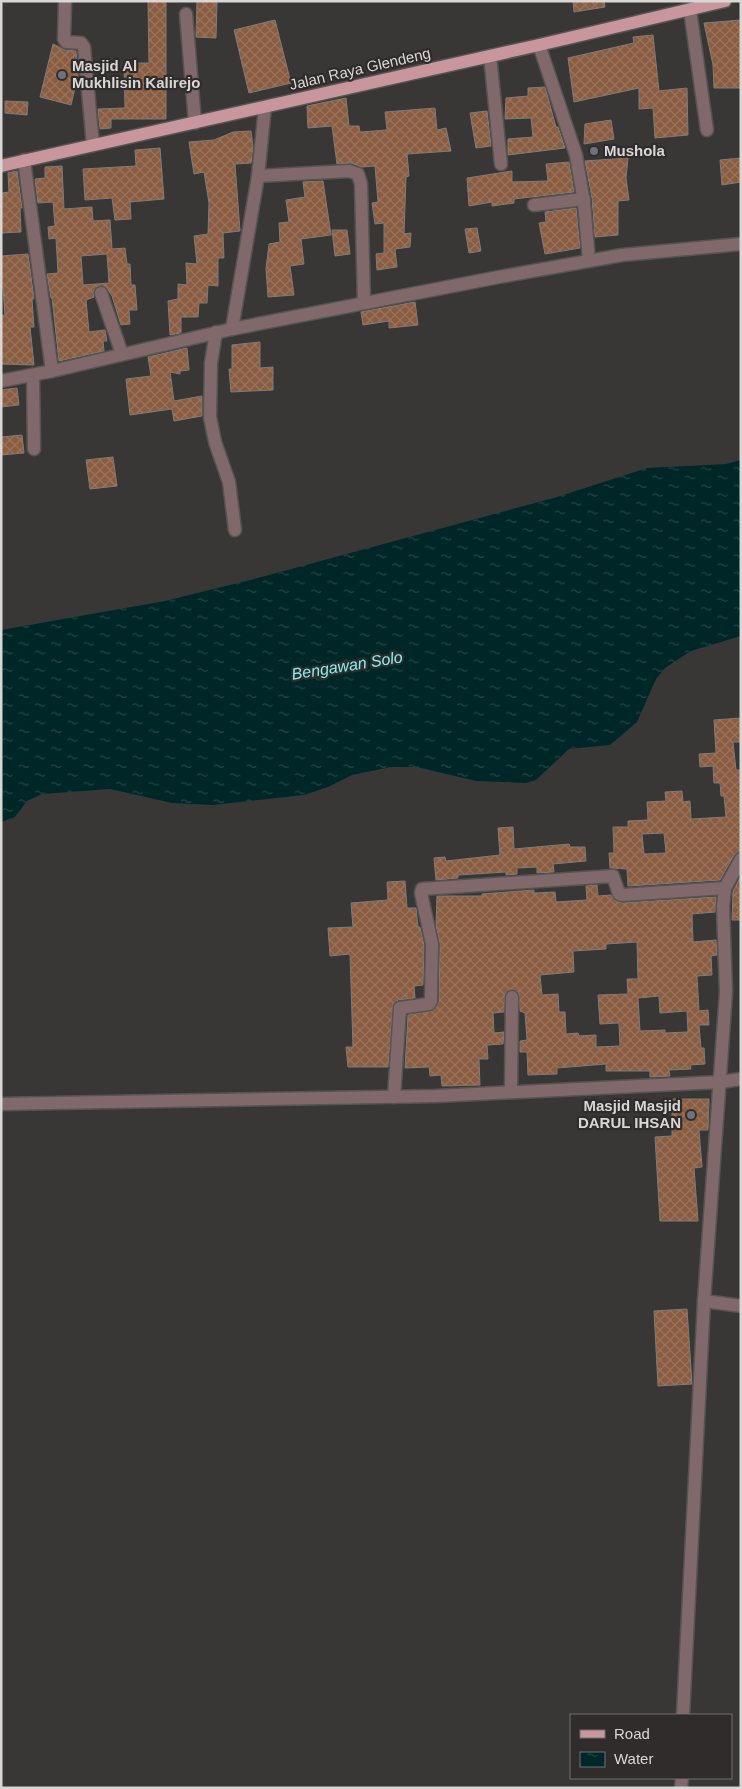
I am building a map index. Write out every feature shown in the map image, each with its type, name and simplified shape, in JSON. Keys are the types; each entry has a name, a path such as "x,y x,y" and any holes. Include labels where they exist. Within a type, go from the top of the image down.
{"main road":[{"name":"Jalan Raya Glendeng","path":"1,166 539,46 725,1"}],"street":[{"path":"65,1 64,39 67,42 80,42 84,47 93,145"},
{"path":"690,10 707,130"},
{"path":"186,14 195,123"},
{"path":"539,46 569,131 584,199 589,260"},
{"path":"490,56 501,164"},
{"path":"232,329 258,176 265,106"},
{"path":"24,160 52,371"},
{"path":"258,176 350,170 358,174 361,184 364,302"},
{"path":"534,205 584,199"},
{"path":"1,381 52,371 216,332 589,260 741,244"},
{"path":"101,294 122,354"},
{"path":"216,332 211,363 210,416 215,442 229,482 236,530"},
{"path":"33,375 34,449"},
{"path":"683,1714 704,1301 726,992 723,906 725,888 741,859"},
{"path":"394,1097 400,1008 429,1004 431,1001 432,944 421,894 422,888 613,876 619,894 622,895 725,888"},
{"path":"511,1092 512,996"},
{"path":"1,1104 394,1097 720,1082 741,1079"},
{"path":"704,1301 741,1306"}],"water":[{"name":"Bengawan Solo","path":"741,460 741,636 691,651 665,668 656,679 637,722 610,745 569,749 536,780 526,783 476,781 417,767 391,767 352,775 328,787 304,795 213,805 172,803 110,789 42,794 27,801 15,817 1,822 1,630 165,601 254,579 557,497 647,468 726,464"}],"building":[{"path":"148,1 166,1 166,119 111,119 111,128 100,129 98,109 125,108 124,63 149,63"},
{"path":"197,1 217,1 216,38 196,37"},
{"path":"573,1 604,1 605,7 574,12"},
{"path":"275,20 291,83 249,93 234,30"},
{"path":"741,20 741,88 714,88 713,65 704,23"},
{"path":"653,35 659,91 687,88 688,135 655,138 653,108 639,109 639,88 574,102 568,58 634,43 633,37"},
{"name":"Masjid Al Mukhlisin Kalirejo","path":"53,44 65,50 76,51 78,75 71,105 40,97"},
{"path":"545,87 556,127 558,127 565,148 508,155 508,139 533,137 531,118 505,119 506,98 528,96 528,88"},
{"path":"346,98 349,126 359,126 360,132 387,130 385,112 435,108 437,130 446,128 451,151 407,154 409,176 406,177 404,234 411,233 410,247 395,249 397,267 377,270 376,254 384,253 384,223 375,224 372,203 378,202 375,166 362,167 351,163 337,164 332,126 308,128 307,106"},
{"path":"5,101 28,102 27,115 5,113"},
{"path":"487,111 491,146 476,148 470,113"},
{"path":"611,120 614,139 584,144 585,124"},
{"path":"251,131 253,147 251,163 235,164 240,231 223,233 224,258 218,258 218,286 208,285 207,303 199,303 198,317 181,317 181,333 170,335 168,301 178,299 178,284 187,285 186,263 197,264 194,236 208,234 209,203 204,172 194,174 189,142 214,140 233,132"},
{"path":"160,148 164,199 130,202 131,219 115,220 112,198 85,200 83,169 136,166 135,150"},
{"path":"628,158 626,178 629,200 618,201 618,235 595,237 592,198 585,161"},
{"path":"741,158 741,182 722,185 720,160"},
{"path":"569,162 574,192 514,199 514,203 492,206 492,202 469,206 467,178 512,171 512,182 548,181 546,164"},
{"path":"62,166 64,209 92,207 93,221 110,220 112,249 125,248 127,264 130,264 131,285 135,285 137,310 129,310 130,324 121,325 112,296 106,287 98,286 93,291 94,297 86,300 89,332 105,330 107,341 103,341 104,351 59,361 52,298 47,274 58,273 56,238 49,239 48,227 55,226 53,202 38,203 35,179 45,178 45,167","holes":["107,254 109,283 83,285 81,256"]},
{"path":"17,171 22,208 20,208 21,232 1,233 2,193 9,192 8,173"},
{"path":"323,181 331,235 301,239 304,264 290,266 294,295 268,297 266,269 269,244 280,242 279,223 289,222 286,200 305,197 303,182"},
{"path":"576,208 580,248 545,254 539,223 546,222 545,212"},
{"path":"477,228 481,251 469,253 465,229"},
{"path":"332,230 347,230 350,254 335,256"},
{"path":"28,254 34,299 32,299 34,327 30,327 34,365 1,364 1,316 5,315 3,288 1,288 1,256"},
{"path":"415,302 418,325 389,328 389,321 363,325 361,312"},
{"path":"260,342 260,368 273,367 273,390 231,392 229,369 232,369 232,345"},
{"path":"187,348 189,370 180,371 180,374 170,372 174,401 202,396 202,416 174,421 172,409 130,415 126,379 151,376 148,357"},
{"path":"17,388 19,405 1,407 1,390"},
{"path":"22,435 24,453 1,455 1,437"},
{"path":"113,457 117,486 90,489 86,460"},
{"path":"741,718 741,742 733,742 736,770 741,770 741,851 734,855 720,880 628,886 627,869 610,868 609,853 614,853 613,827 628,827 628,821 648,820 647,802 666,801 665,792 682,791 683,802 690,801 691,819 726,817 724,796 721,796 720,783 714,783 713,766 700,767 699,754 716,753 714,720","holes":["664,833 666,853 644,854 642,834"]},
{"path":"513,827 514,849 569,844 570,847 585,847 586,861 553,864 554,872 537,873 537,867 517,868 517,874 506,875 506,872 458,875 458,878 436,880 434,858 445,857 446,861 500,855 498,828"},
{"path":"741,876 741,920 732,920 733,891"},
{"path":"405,881 407,908 416,908 418,927 420,927 424,945 423,985 414,986 415,998 398,1000 393,1004 388,1067 348,1067 346,1047 353,1047 350,954 330,956 328,928 353,927 351,903 388,900 387,882"},
{"path":"597,885 598,896 611,895 614,900 622,903 716,897 715,912 692,914 693,942 716,940 717,955 711,956 712,975 697,976 699,1011 708,1010 709,1025 699,1025 701,1048 704,1048 705,1064 690,1065 691,1069 669,1070 670,1076 650,1077 650,1071 606,1071 606,1064 557,1068 557,1074 528,1075 527,1052 520,1052 520,1041 527,1040 525,1013 520,1011 519,993 512,989 505,993 504,1012 493,1013 494,1033 504,1032 503,1044 487,1045 488,1059 479,1059 480,1085 442,1086 441,1075 430,1076 429,1067 405,1068 408,1015 433,1011 439,1002 440,944 436,926 437,896 482,896 482,894 534,890 534,893 555,892 556,902 587,900 586,886","holes":["637,942 638,979 627,979 628,994 598,995 600,1024 619,1023 620,1046 596,1047 596,1035 579,1036 578,1033 566,1034 565,1012 559,1012 558,994 542,995 540,975 574,972 573,951 606,949 606,944","659,996 660,1013 687,1011 688,1032 665,1033 665,1030 640,1031 638,998"]},
{"path":"672,1099 709,1099 708,1130 699,1130 702,1167 694,1168 698,1221 660,1221 655,1137 672,1136"},
{"path":"687,1309 692,1384 658,1386 654,1311"}],"place":[{"name":"Masjid Al Mukhlisin Kalirejo","path":"62,75"},
{"name":"Mushola","path":"594,151"},
{"name":"Masjid Masjid DARUL IHSAN","path":"691,1115"}]}
